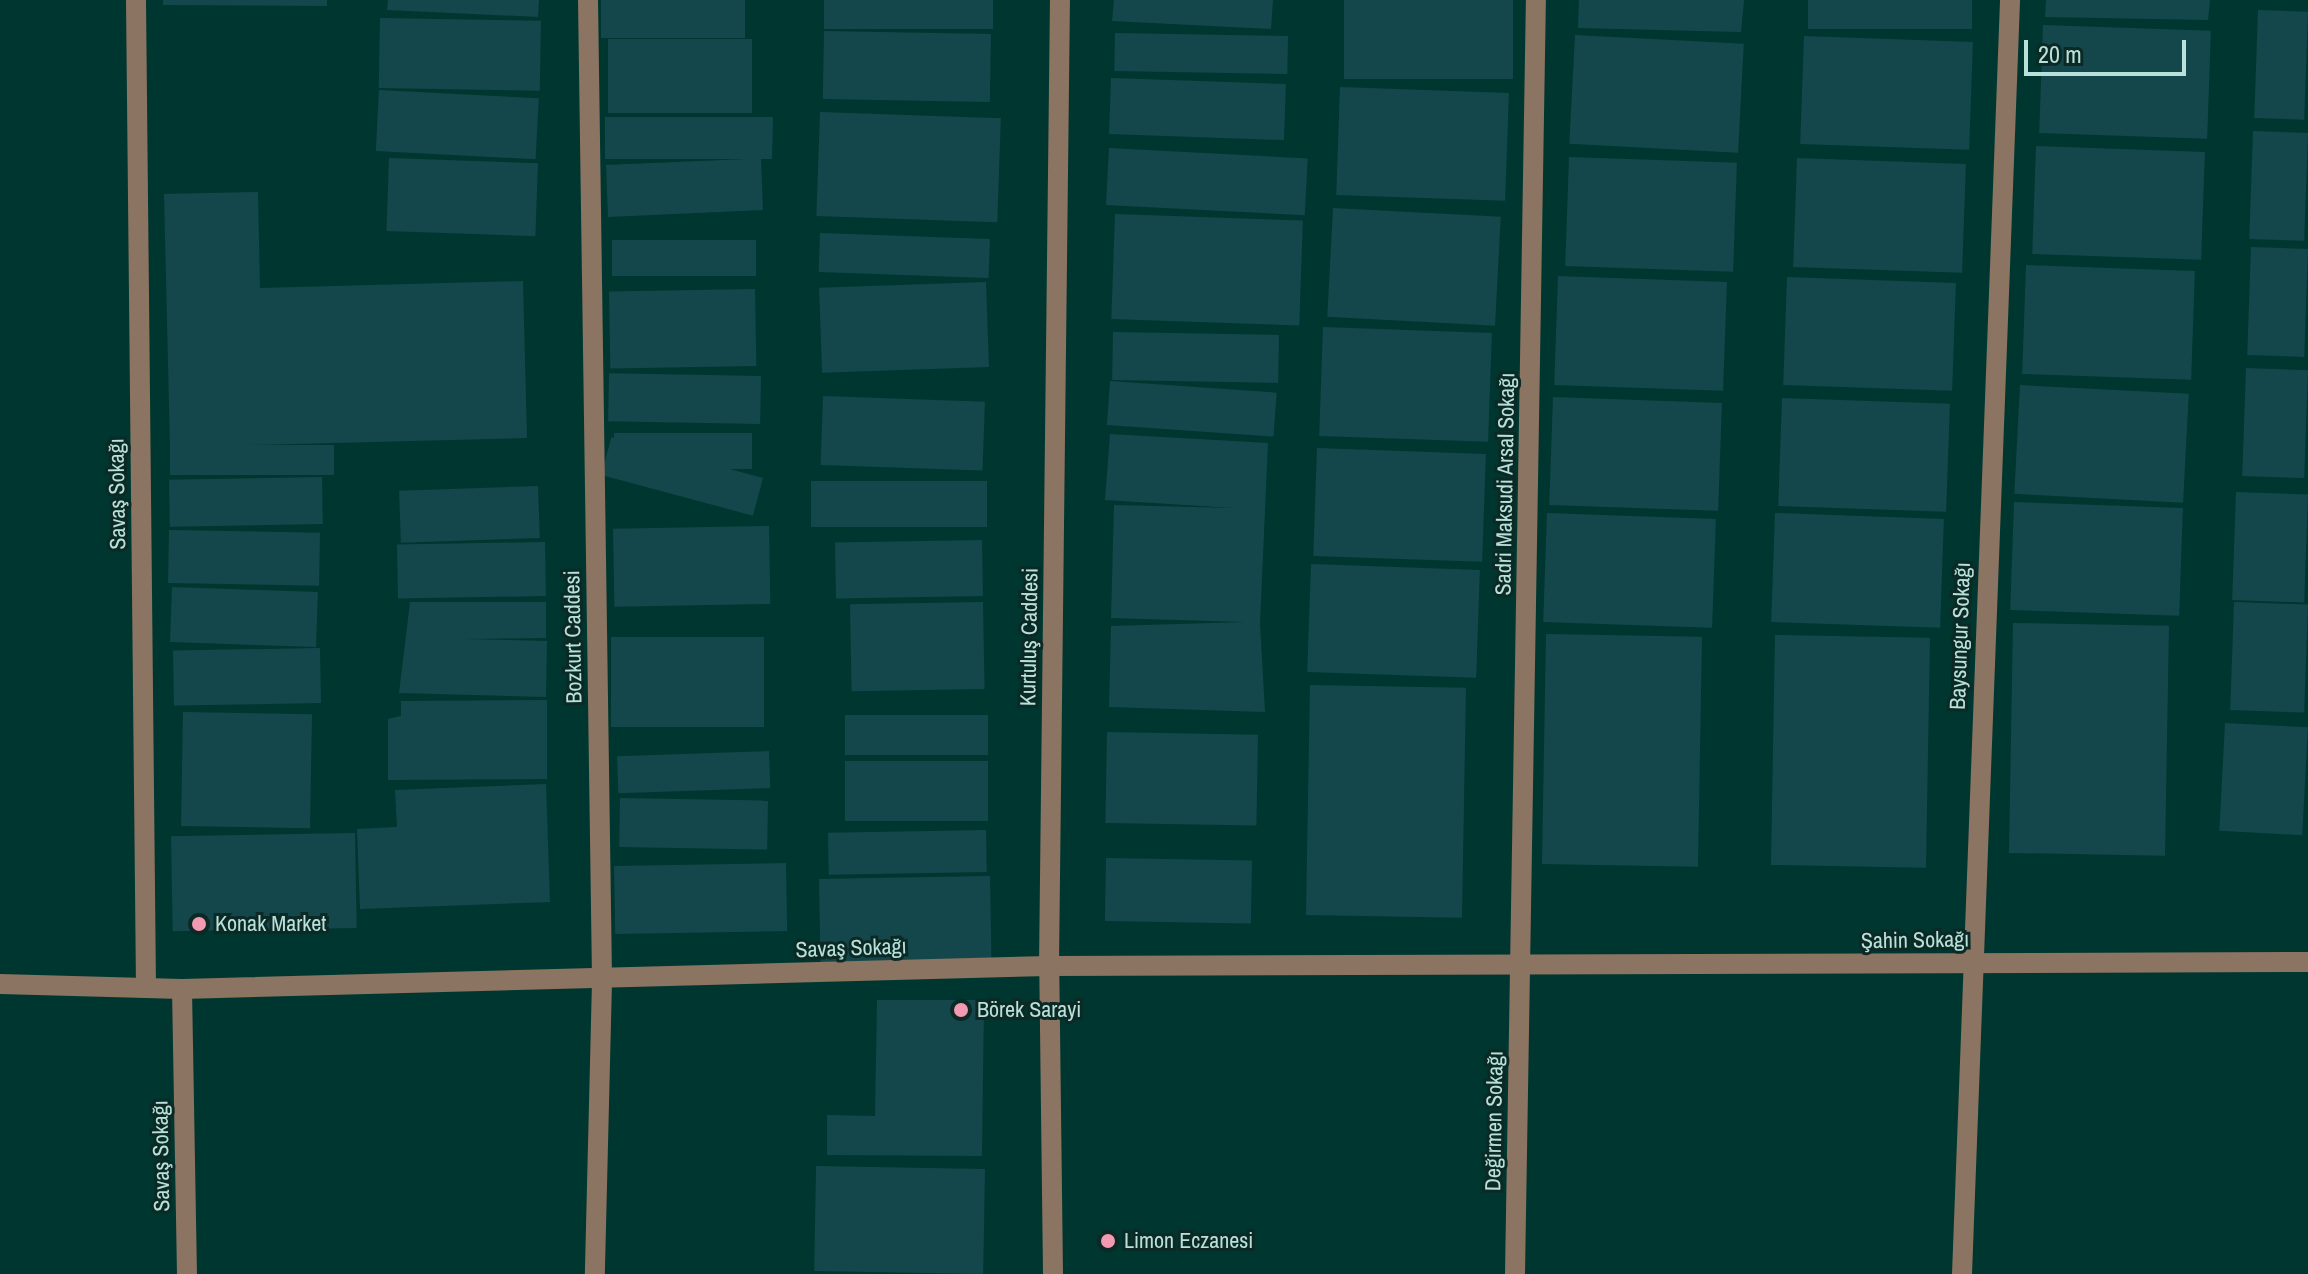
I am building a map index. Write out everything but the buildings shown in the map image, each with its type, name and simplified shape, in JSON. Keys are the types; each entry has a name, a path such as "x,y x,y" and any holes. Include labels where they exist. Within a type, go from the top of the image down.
{"street":[{"name":"Savaş Sokağı","path":"136,0 146,988"},
{"name":"Bozkurt Caddesi","path":"588,0 602,981 595,1274"},
{"name":"Kurtuluş Caddesi","path":"1053,1274 1049,966 1060,0"},
{"name":"Sadri Maksudi Arsal Sokağı","path":"1522,968 1536,0"},
{"name":"Baysungur Sokağı","path":"1962,1274 1971,963 2010,0"},
{"name":"Şahin Sokağı","path":"1522,968 2308,962"},
{"name":"Savaş Sokağı","path":"0,984 182,989 602,981 1049,966 1522,968"},
{"name":"Değirmen Sokağı","path":"1515,1274 1522,968"},
{"name":"Savaş Sokağı","path":"182,989 187,1274"}],"place":[{"name":"Konak Market","path":"199,924"},
{"name":"Börek Sarayi","path":"961,1010"},
{"name":"Limon Eczanesi","path":"1108,1241"}]}
